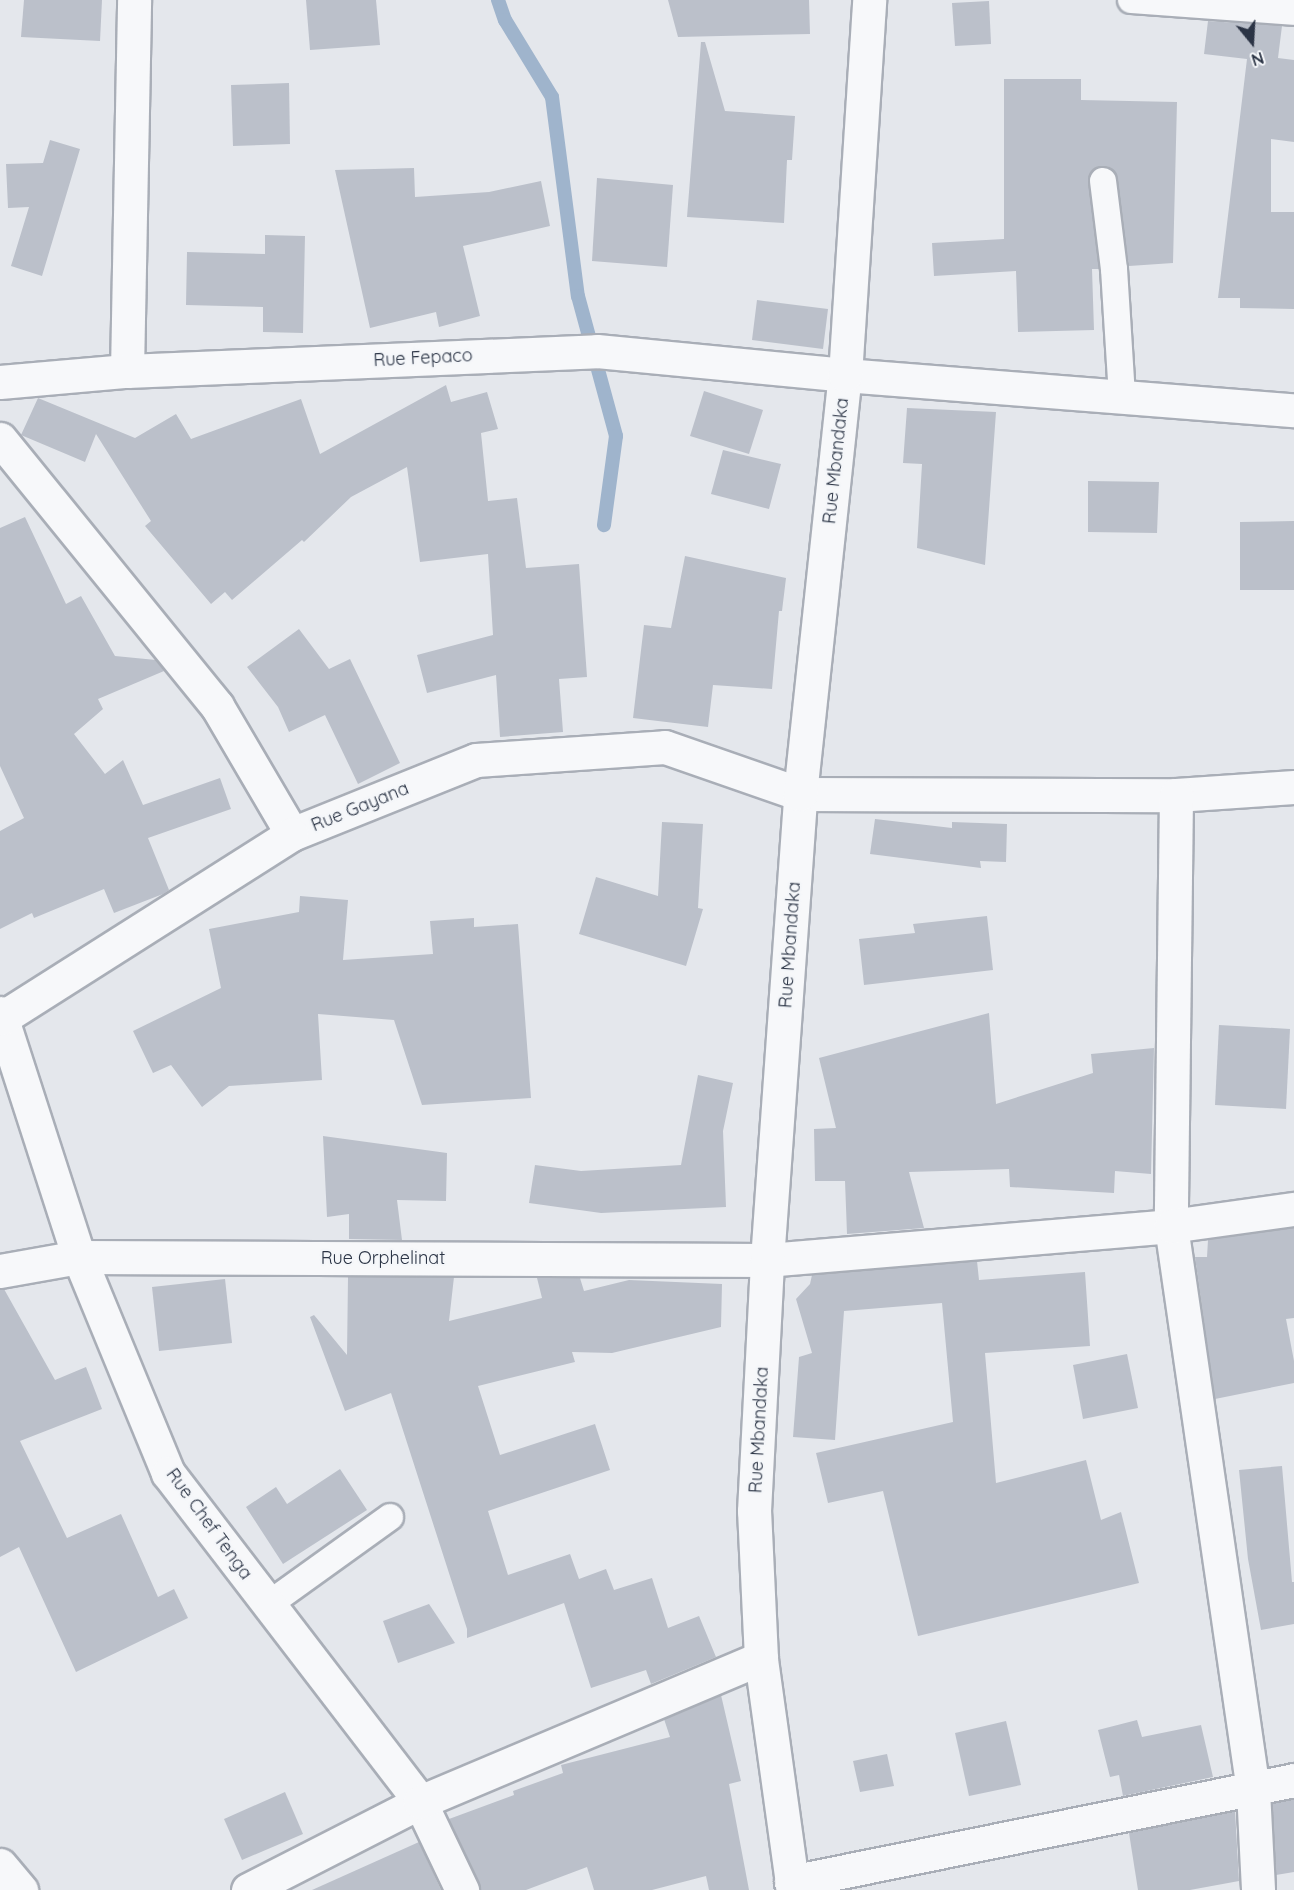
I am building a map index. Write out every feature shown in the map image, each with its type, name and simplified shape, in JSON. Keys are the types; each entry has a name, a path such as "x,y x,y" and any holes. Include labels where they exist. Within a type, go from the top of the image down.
{"street":[{"path":"127,371 134,0"},
{"name":"Rue Mbandaka","path":"792,1886 761,1658 754,1512 767,1260 800,794 845,375 868,0"},
{"name":"Rue Fepaco","path":"0,382 127,371 597,351 845,375 1294,410"},
{"name":"Rue Gayana","path":"0,439 217,706 292,834 476,760 665,747 800,794 1176,795 1294,788"},
{"path":"1176,795 1171,1226 1252,1790 1258,1890"},
{"path":"1,1016 292,834"},
{"name":"Rue Chef Tenga","path":"1,1016 79,1257 168,1473 420,1802 462,1890"},
{"name":"Rue Orphelinat","path":"0,1271 79,1257 767,1260 1171,1226 1294,1209"},
{"path":"248,1890 420,1802 761,1658"},
{"path":"792,1886 1294,1780"},
{"path":"0,1864 21,1890"}],"lane":[{"path":"1131,0 1294,12"},
{"path":"1103,181 1114,268 1122,397"},
{"path":"269,1604 390,1517"}],"building":[{"path":"24,0 102,0 100,41 21,37"},
{"path":"306,0 376,0 380,45 310,50"},
{"path":"668,0 809,0 810,34 678,37"},
{"path":"989,1 991,44 955,46 952,3"},
{"path":"1208,21 1282,26 1278,58 1294,60 1294,142 1271,139 1271,212 1294,212 1294,309 1240,308 1240,298 1218,298 1247,59 1204,54"},
{"path":"701,42 705,42 725,111 795,116 792,160 787,160 784,223 687,217"},
{"path":"1004,79 1081,79 1081,100 1177,102 1173,263 1129,266 1115,172 1109,167 1101,166 1089,176 1099,269 1092,269 1094,330 1018,332 1016,271 934,276 932,243 1004,239"},
{"path":"289,83 290,144 233,146 231,85"},
{"path":"50,140 80,149 42,276 11,266 29,207 8,208 6,164 43,163"},
{"path":"414,168 415,197 489,192 541,181 550,226 463,246 480,316 439,327 436,312 370,328 335,170"},
{"path":"597,178 673,185 667,267 592,261"},
{"path":"265,235 305,236 303,333 263,332 263,307 186,305 187,252 265,254"},
{"path":"757,300 828,309 823,349 752,340"},
{"path":"446,385 451,402 487,392 498,429 481,433 488,501 517,498 526,568 579,564 587,677 559,679 563,732 500,737 496,675 427,693 417,655 493,635 488,554 420,562 407,467 351,497 304,542 302,540 232,600 225,592 211,604 145,526 151,521 96,434 85,462 21,435 38,398 135,438 176,414 191,439 301,399 320,454"},
{"path":"704,391 763,410 749,454 690,436"},
{"path":"907,408 996,412 985,565 917,548 922,464 903,463"},
{"path":"723,450 781,464 769,509 711,494"},
{"path":"1088,481 1159,482 1157,533 1088,532"},
{"path":"25,517 66,604 81,596 115,656 156,660 164,671 98,699 103,709 74,734 105,774 123,760 143,805 220,778 231,809 148,838 169,890 163,894 114,913 104,889 34,918 32,913 0,929 0,831 24,818 0,766 0,528"},
{"path":"1294,521 1294,590 1240,590 1240,522"},
{"path":"685,556 786,578 782,611 779,611 772,689 713,685 708,727 633,718 644,625 671,628"},
{"path":"299,629 329,669 350,659 400,763 358,784 325,715 289,732 278,707 247,667"},
{"path":"875,819 952,828 952,822 1007,824 1006,862 980,861 981,868 870,854"},
{"path":"662,822 703,824 698,908 703,909 686,966 579,934 596,877 658,896"},
{"path":"300,896 348,900 343,960 433,954 430,921 474,918 474,927 518,924 531,1098 422,1105 394,1020 318,1014 322,1080 229,1086 202,1107 171,1065 153,1073 133,1031 221,988 209,929 299,912"},
{"path":"987,916 993,970 864,985 859,939 915,933 913,924"},
{"path":"989,1013 996,1104 1093,1073 1091,1054 1154,1048 1151,1174 1115,1171 1114,1193 1010,1187 1009,1169 909,1172 924,1228 847,1234 845,1181 815,1181 814,1129 836,1128 819,1058"},
{"path":"1219,1025 1290,1029 1286,1109 1215,1105"},
{"path":"698,1075 733,1083 723,1131 726,1207 601,1213 529,1203 535,1165 581,1171 681,1165"},
{"path":"323,1136 447,1153 446,1201 397,1200 402,1240 349,1239 349,1214 327,1217"},
{"path":"1294,1228 1294,1318 1286,1319 1294,1361 1294,1383 1215,1399 1195,1257 1207,1257 1208,1240"},
{"path":"977,1261 979,1280 1085,1272 1090,1346 985,1353 996,1483 1086,1460 1101,1520 1121,1512 1139,1583 918,1636 883,1491 828,1503 816,1453 953,1422 942,1303 844,1311 835,1440 793,1437 799,1357 812,1353 796,1299 810,1284 812,1275"},
{"path":"348,1277 454,1277 449,1321 542,1298 537,1278 580,1278 584,1291 629,1280 722,1284 721,1327 612,1353 572,1352 575,1362 478,1386 500,1455 595,1424 610,1470 488,1511 508,1575 570,1554 579,1579 606,1569 614,1590 652,1578 668,1628 699,1616 716,1657 651,1684 646,1670 591,1688 564,1603 467,1638 467,1629 391,1393 345,1411 310,1317 314,1315 347,1355"},
{"path":"225,1279 232,1343 159,1351 152,1287"},
{"path":"0,1289 4,1289 55,1380 86,1367 102,1409 20,1441 67,1538 121,1514 158,1597 174,1589 188,1618 76,1672 19,1547 0,1557"},
{"path":"1127,1354 1138,1408 1083,1419 1073,1365"},
{"path":"1282,1466 1292,1582 1294,1582 1294,1624 1261,1630 1248,1559 1239,1470"},
{"path":"340,1469 367,1510 283,1564 246,1507 276,1487 287,1504"},
{"path":"429,1604 455,1643 398,1663 383,1621"},
{"path":"721,1695 741,1781 729,1784 749,1890 709,1890 706,1876 652,1890 594,1890 587,1867 526,1890 480,1890 449,1819 514,1795 513,1791 563,1773 561,1765 670,1737 664,1719"},
{"path":"1137,1720 1142,1737 1201,1725 1213,1777 1123,1796 1119,1775 1110,1777 1098,1730"},
{"path":"1006,1721 1021,1785 969,1796 955,1733"},
{"path":"887,1754 894,1786 860,1792 853,1761"},
{"path":"285,1792 303,1834 242,1860 224,1819"},
{"path":"1294,1799 1294,1872 1276,1875 1272,1803"},
{"path":"1235,1811 1239,1881 1190,1890 1138,1890 1129,1833"},
{"path":"419,1842 441,1890 312,1890"}],"waterway":[{"path":"498,0 505,20 552,97 578,296 616,436 604,525"}]}
